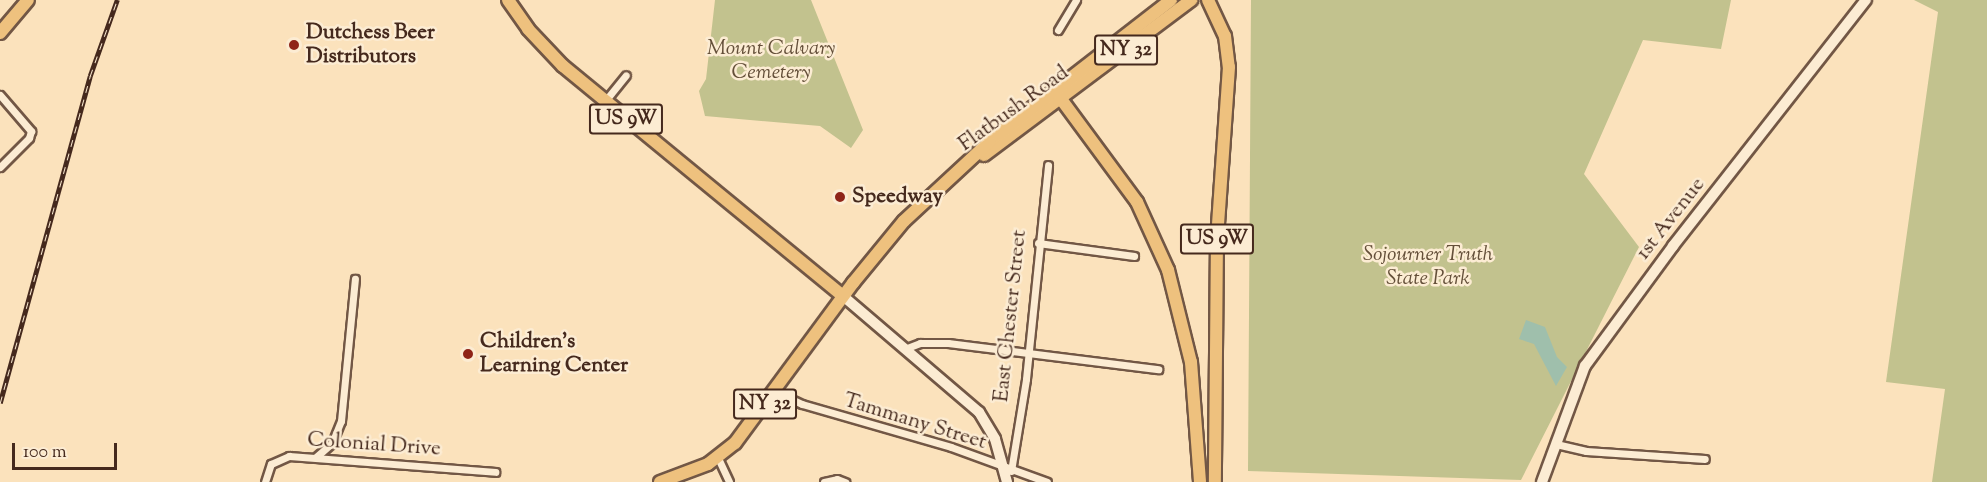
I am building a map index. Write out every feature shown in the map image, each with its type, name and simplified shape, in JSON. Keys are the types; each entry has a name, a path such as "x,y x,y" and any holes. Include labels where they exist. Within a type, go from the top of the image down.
{"main road":[{"path":"0,33 28,0"},
{"name":"US 9W","path":"508,0 550,54 604,101 843,296"},
{"name":"Flatbush Road","path":"843,296 883,244 982,147 1171,0"},
{"name":"Flatbush Road","path":"944,184 1191,0"},
{"name":"US 9W","path":"1209,0 1224,36 1229,67 1217,237 1215,482"},
{"path":"1061,99 1062,84"},
{"name":"US 9W","path":"1061,99 1137,202 1168,270 1191,362 1200,482"},
{"name":"NY 32","path":"660,482 718,458 742,435 843,296"}],"street":[{"path":"1058,30 1076,0"},
{"name":"1st Avenue","path":"1542,482 1585,366 1666,256 1866,0"},
{"path":"604,101 626,75"},
{"path":"0,95 31,130 29,138 0,167"},
{"name":"East Chester Street","path":"1008,474 1028,352 1048,165"},
{"path":"1038,243 1134,256"},
{"path":"316,457 332,443 340,428 356,279"},
{"name":"East Chester Street","path":"843,296 907,348 979,412 995,439 1008,474"},
{"path":"907,348 934,342 1158,369"},
{"name":"Tammany Street","path":"774,391 878,429 951,447 1008,474 1047,482"},
{"path":"1556,444 1658,458 1705,459"},
{"name":"Colonial Drive","path":"265,482 271,464 278,458 316,457 495,472"},
{"path":"718,458 729,482"},
{"path":"824,482 837,479 845,482"}],"green space":[{"name":"Mount Calvary Cemetery","path":"715,0 811,0 863,130 851,148 820,126 705,116 699,91 706,79"},
{"name":"Sojourner Truth State Park","path":"1251,0 1731,0 1721,49 1643,40 1584,174 1639,247 1521,480 1248,471"},
{"path":"1914,0 1987,0 1987,482 1932,482 1945,389 1886,382 1938,12"}],"shaded area":[{"path":"1526,320 1545,327 1557,357 1567,367 1556,386 1534,344 1519,339"}],"railway":[{"path":"0,403 90,76 117,0"}],"place":[{"name":"Dutchess Beer Distributors","path":"294,45"},
{"name":"Speedway","path":"840,197"},
{"name":"Children's Learning Center","path":"468,354"}]}
